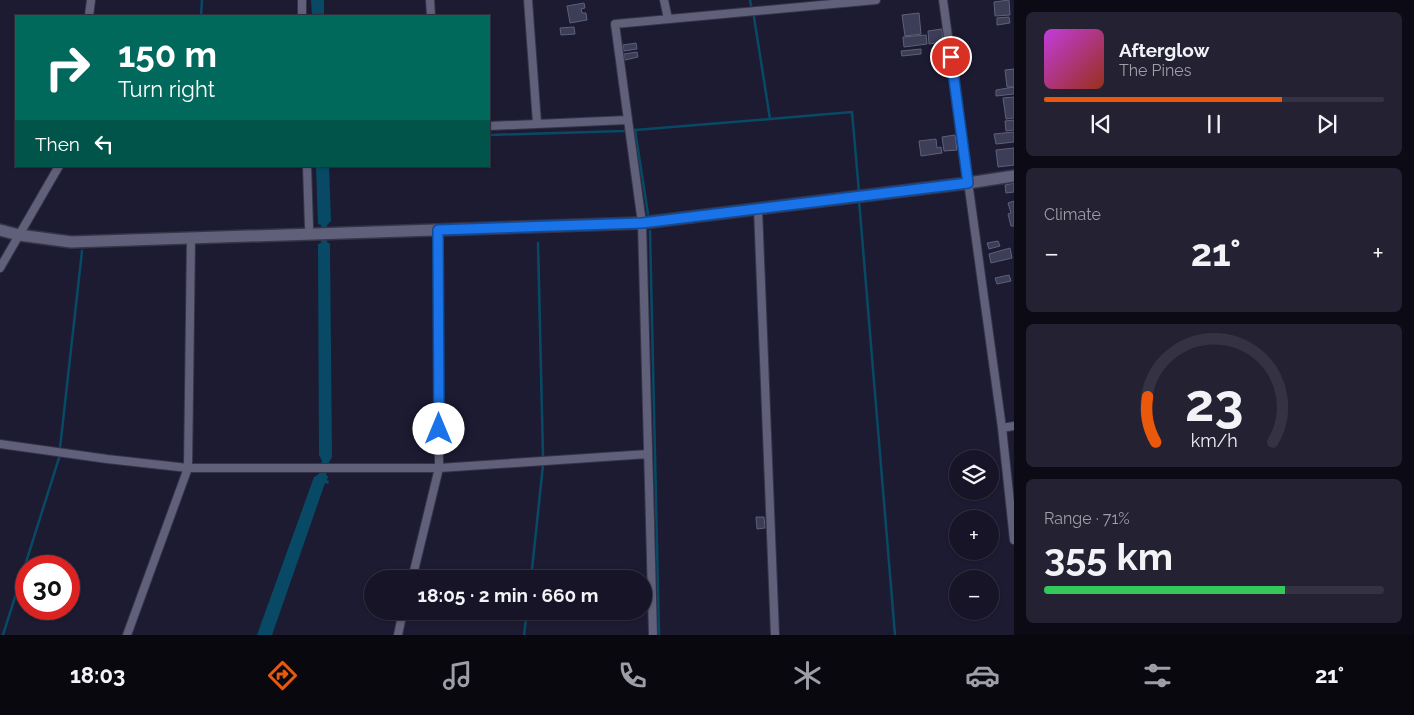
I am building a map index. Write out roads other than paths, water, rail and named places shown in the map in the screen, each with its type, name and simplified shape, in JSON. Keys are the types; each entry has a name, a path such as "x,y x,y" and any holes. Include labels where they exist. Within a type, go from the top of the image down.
{"street":[{"path":"89,15 91,0"},
{"path":"302,0 302,15"},
{"path":"430,0 431,15"},
{"path":"528,0 537,123"},
{"path":"664,0 668,19"},
{"path":"653,635 642,223 615,24 876,0"},
{"path":"944,0 1002,428 1014,540"},
{"path":"490,126 537,123 628,127"},
{"path":"0,268 58,167"},
{"path":"307,167 312,231"},
{"path":"0,230 19,236 72,242 312,231 332,234 642,223 1014,176"},
{"path":"758,209 775,635"},
{"path":"414,570 439,468 438,230"},
{"path":"126,635 188,468 191,238"},
{"path":"1002,428 1014,426"},
{"path":"0,444 188,468 439,468 648,454"},
{"path":"398,635 402,620"}],"water":[{"path":"311,0 324,0 324,15 312,15"},
{"path":"316,167 329,167 331,221 327,225 327,242 330,244 332,457 326,474 329,481 328,484 325,483 272,635 257,635 314,477 319,474 322,461 319,455 318,249 318,244 321,243 321,225 318,224"}],"waterway":[{"path":"201,15 202,0"},
{"path":"750,0 751,5"},
{"path":"490,135 623,131 770,119 754,17"},
{"path":"770,119 852,112 859,192"},
{"path":"635,130 648,214"},
{"path":"859,200 895,635"},
{"path":"650,231 659,635"},
{"path":"538,243 543,456"},
{"path":"60,448 82,251"},
{"path":"3,635 59,458"},
{"path":"532,570 543,465"},
{"path":"524,635 526,620"}]}
